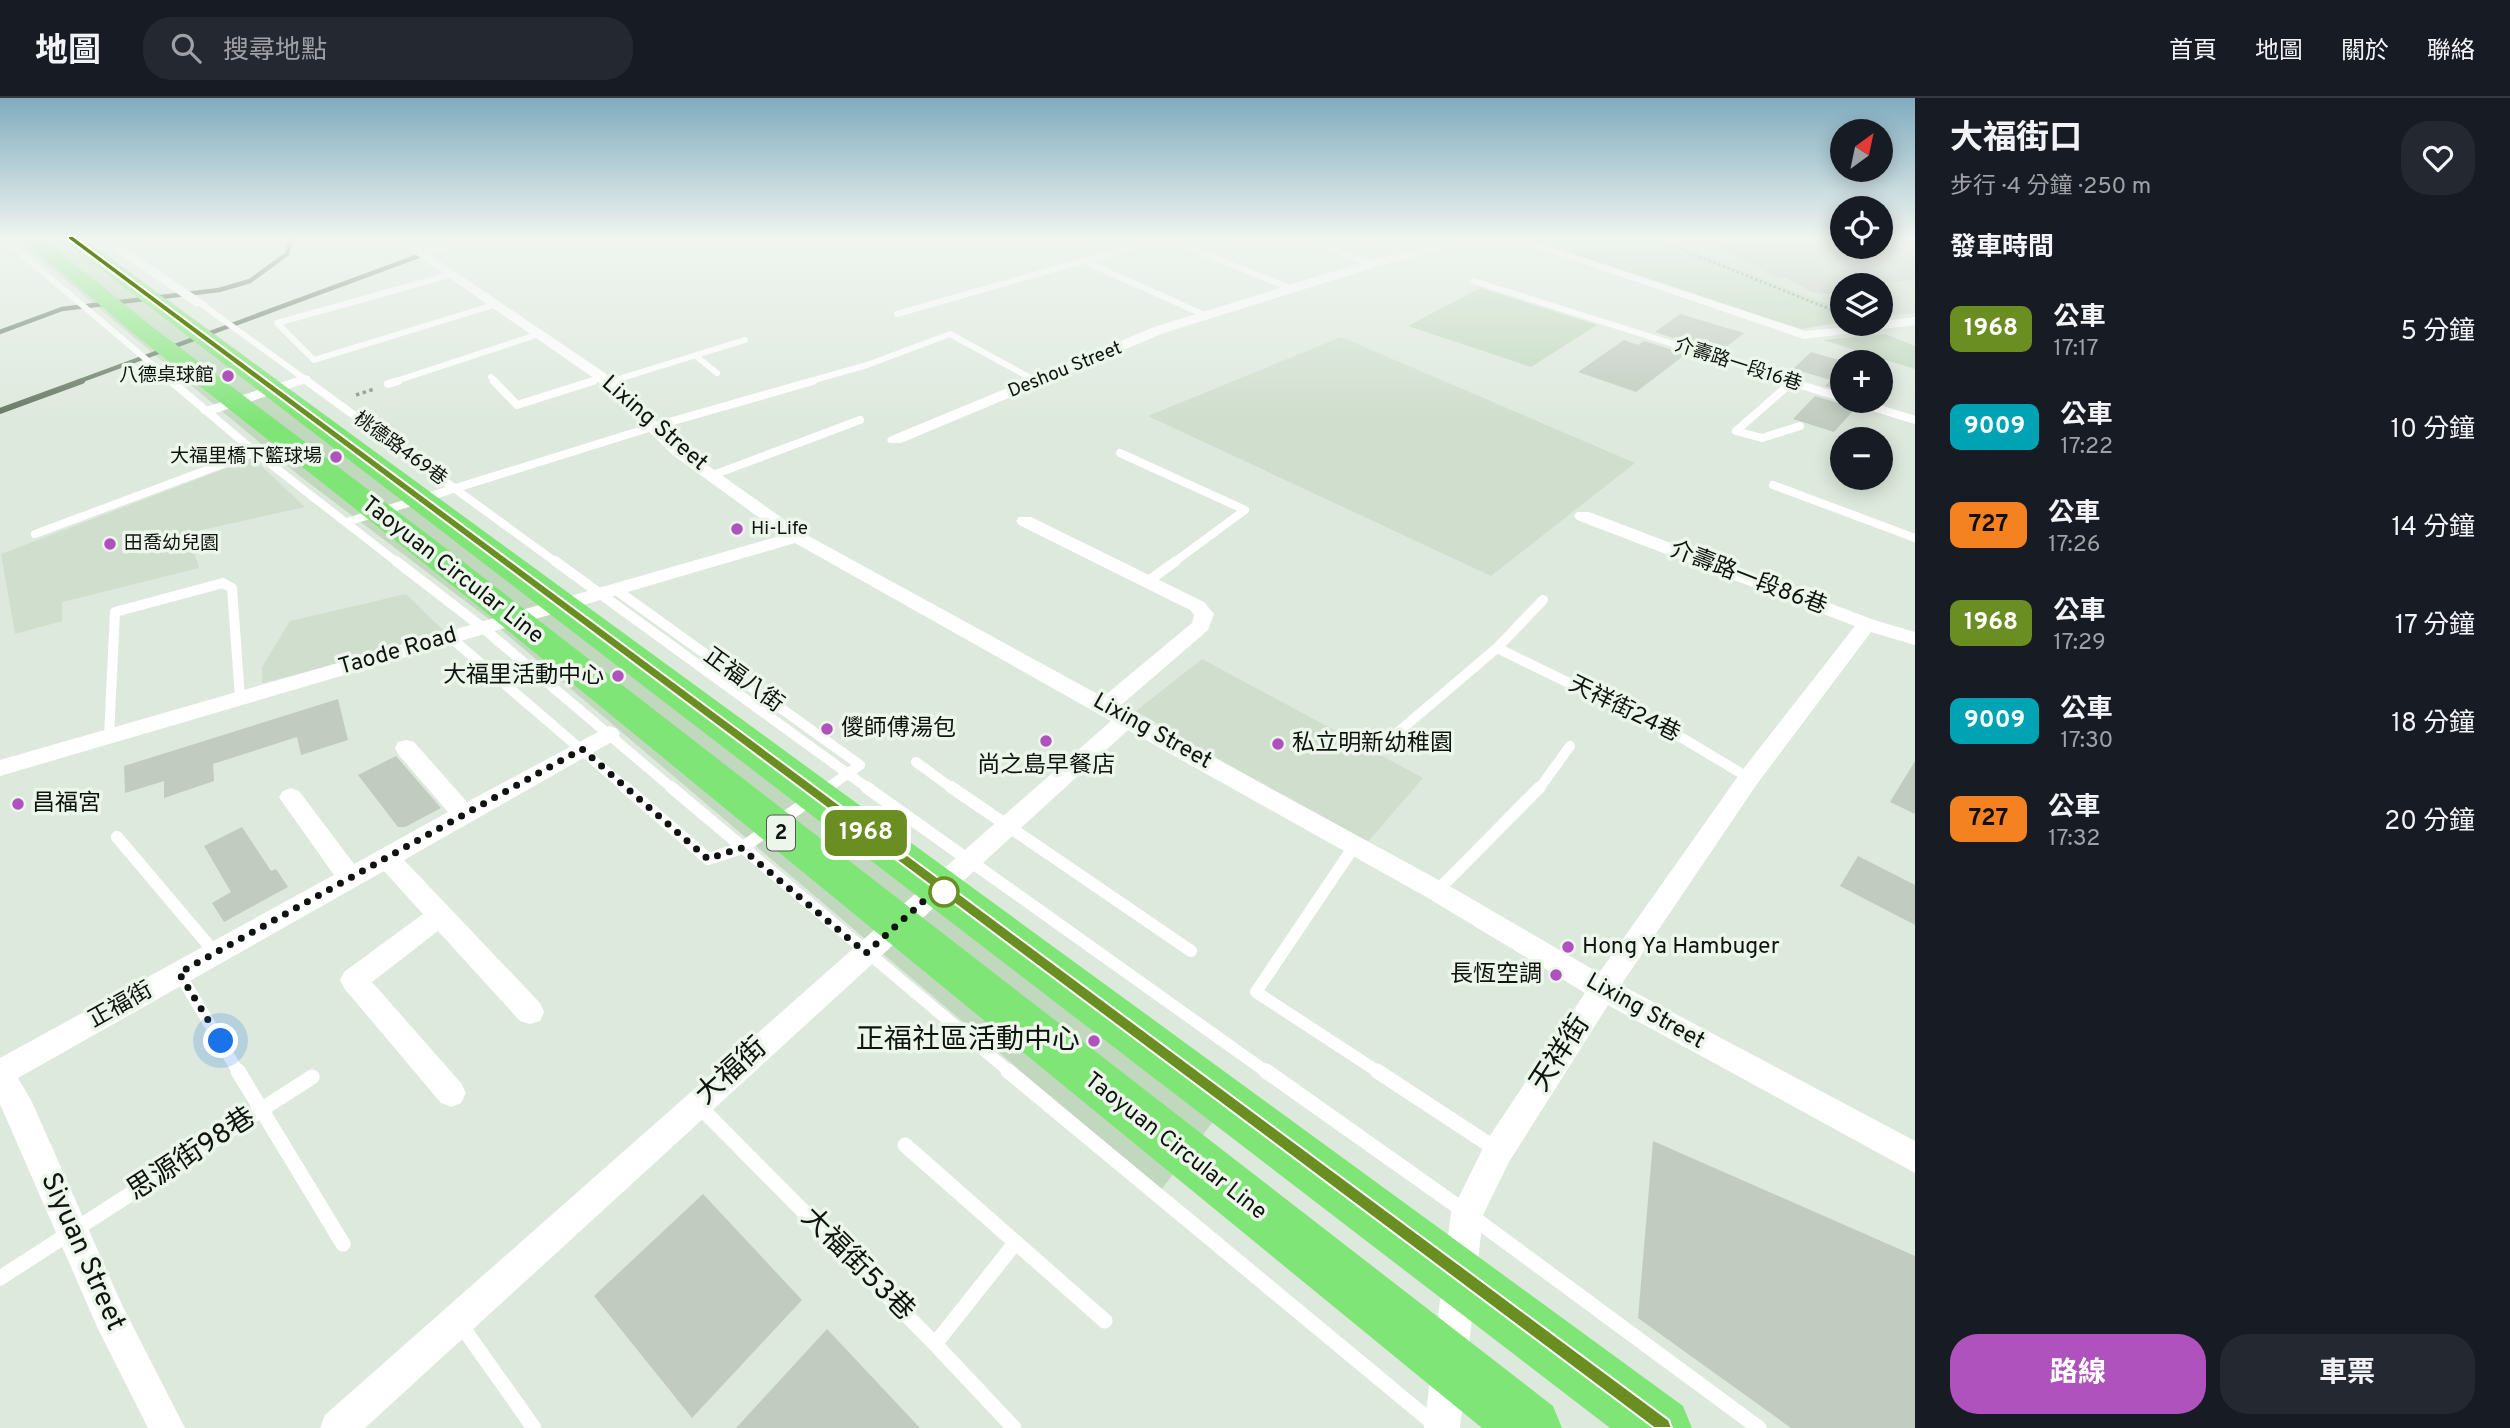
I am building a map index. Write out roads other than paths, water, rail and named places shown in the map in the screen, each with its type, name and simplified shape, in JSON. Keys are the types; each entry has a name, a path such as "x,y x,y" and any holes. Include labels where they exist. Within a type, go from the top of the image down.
{"highway":[{"name":"Taoyuan Circular Line","path":"107,300 207,382 479,590 1002,1011 1531,1428"},
{"name":"Taoyuan Circular Line","path":"153,300 1661,1428"}],"street":[{"path":"196,300 200,303"},
{"name":"Lixing Street","path":"491,300 604,380 679,452 797,537 1356,845 1603,989 1915,1158"},
{"name":"Deshou Street","path":"895,440 1159,330 1257,300"},
{"path":"1700,300 1804,335 1913,323"},
{"path":"208,411 304,379"},
{"name":"介壽路一段86巷","path":"1583,516 1867,624 1913,635"},
{"path":"1025,521 1147,582"},
{"name":"Taode Road","path":"0,768 797,537"},
{"name":"大福街","path":"338,1428 1006,827 1201,626 1204,614 1197,606 1147,582"},
{"name":"天祥街","path":"1441,1428 1467,1213 1498,1151 1603,989 1749,778 1867,624"},
{"name":"正福街","path":"0,1075 609,734"},
{"path":"406,748 464,815"},
{"path":"291,797 351,879"},
{"path":"387,858 530,1012"},
{"path":"440,915 354,980 451,1093"},
{"name":"Siyuan Street","path":"0,1075 20,1110 71,1233 110,1317 167,1428"}],"lane":[{"path":"77,300 255,452 483,628 866,953 1441,1428"},
{"path":"359,300 277,323 314,360 497,304"},
{"path":"897,314 948,300"},
{"path":"1171,300 1207,316"},
{"name":"介壽路一段16巷","path":"1534,300 1830,394"},
{"name":"桃德路469巷","path":"200,303 454,488 607,592 968,861 1467,1213 1759,1428"},
{"path":"388,384 539,334"},
{"path":"347,522 652,427 867,365 950,334 1036,382"},
{"path":"491,377 517,405 745,340"},
{"path":"696,356 718,373"},
{"path":"1792,382 1736,431 1762,438 1800,426"},
{"path":"1892,413 1915,420"},
{"path":"713,475 860,420"},
{"path":"35,534 255,452"},
{"path":"1120,453 1245,510 1147,582"},
{"path":"1773,485 1915,538"},
{"path":"109,736 115,612 223,583 232,588 240,698"},
{"path":"1384,744 1497,648 1543,600"},
{"path":"450,637 708,859 741,848 849,774"},
{"name":"天祥街24巷","path":"1497,648 1684,739 1749,778"},
{"path":"1437,891 1536,793 1570,746"},
{"path":"916,762 1006,827 1191,951"},
{"path":"117,837 216,954"},
{"path":"1356,845 1256,992 1498,1151"},
{"path":"179,973 343,1244"},
{"name":"思源街98巷","path":"0,1278 312,1077"},
{"name":"大福街53巷","path":"697,1104 936,1343 1014,1428"},
{"path":"905,1145 1105,1321"},
{"path":"936,1343 1016,1242"},
{"path":"457,1320 534,1428"}],"waterway":[{"path":"0,332 62,309 136,300"},
{"path":"77,382 299,300"},
{"path":"0,411 82,381"}],"place":[{"name":"八德桌球館","path":"228,376"},
{"name":"大福里橋下籃球場","path":"336,457"},
{"name":"Hi-Life","path":"737,529"},
{"name":"田喬幼兒園","path":"110,544"},
{"name":"大福里活動中心","path":"618,676"},
{"name":"儍師傅湯包","path":"827,729"},
{"name":"尚之島早餐店","path":"1046,741"},
{"name":"私立明新幼稚園","path":"1278,744"},
{"name":"昌福宮","path":"18,804"},
{"name":"Hong Ya Hambuger","path":"1568,947"},
{"name":"長恆空調","path":"1556,975"},
{"name":"正福社區活動中心","path":"1094,1041"}]}
